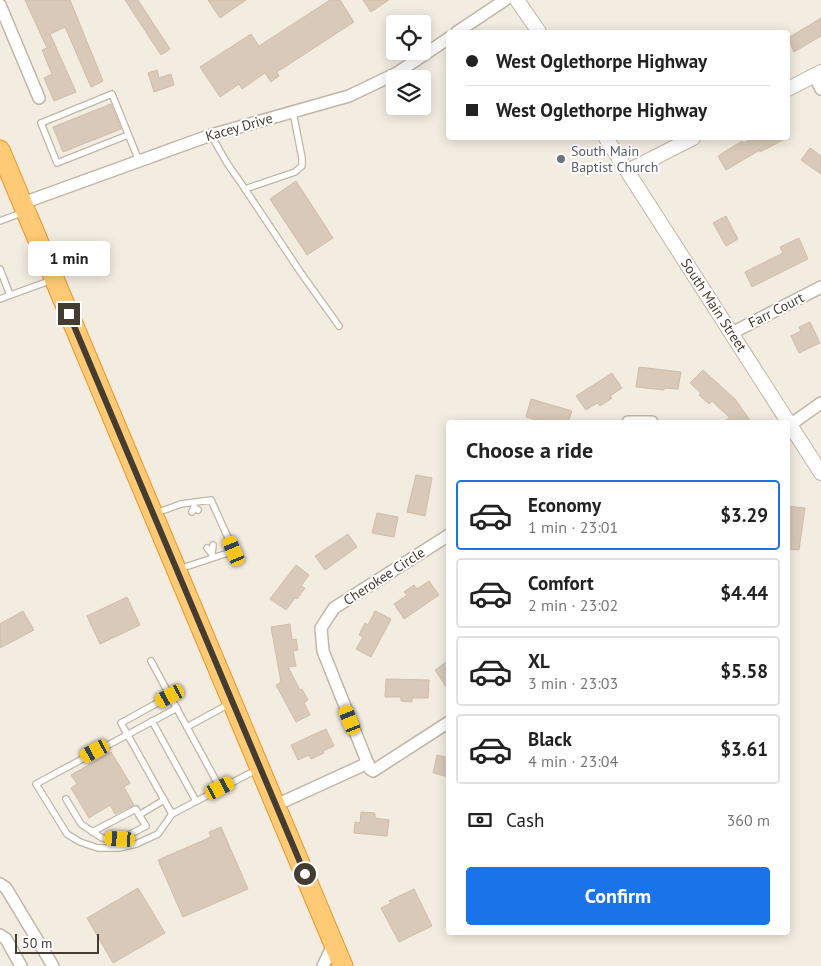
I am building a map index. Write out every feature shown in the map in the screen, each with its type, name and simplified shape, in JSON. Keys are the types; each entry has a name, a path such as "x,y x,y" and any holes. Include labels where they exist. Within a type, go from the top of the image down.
{"highway":[{"path":"0,150 344,966"}],"street":[{"path":"460,30 504,0"},
{"path":"518,0 537,30"},
{"path":"0,5 4,28 39,98"},
{"name":"Kacey Drive","path":"24,207 139,161 211,135 349,96 397,73 446,40"},
{"path":"790,88 817,73 821,89"},
{"name":"South Main Street","path":"607,140 787,420"},
{"path":"628,171 688,140"},
{"name":"Farr Court","path":"732,333 821,287"},
{"path":"790,425 821,403"},
{"name":"South Main Street","path":"790,425 821,473"},
{"name":"Cherokee Circle","path":"368,763 322,651 321,628 334,608 446,536"},
{"path":"276,806 368,763 373,771 446,724"},
{"path":"0,884 6,888 53,966"},
{"path":"0,935 6,939 22,966"},
{"path":"324,966 334,943"}],"lane":[{"path":"128,135 57,163 41,123 112,94 139,161"},
{"path":"245,189 295,172 302,166 294,112"},
{"path":"211,135 227,163 339,326"},
{"path":"0,221 24,207"},
{"path":"0,269 1,277 10,295"},
{"path":"0,299 54,279"},
{"path":"154,514 181,504 194,508 211,500 234,551 213,556 177,570"},
{"path":"210,547 213,556"},
{"path":"151,661 220,788"},
{"path":"170,696 121,722 172,814"},
{"path":"187,727 233,702"},
{"path":"177,708 36,784 67,834 80,842 98,848 119,848 136,844 158,834 172,814 260,768"},
{"path":"152,721 196,800"},
{"path":"66,799 81,824 92,832 102,838 120,839 146,826 136,809 92,832"},
{"path":"139,815 164,800"}],"building":[{"path":"25,0 70,0 103,81 91,87 65,27 50,34 76,92 54,101 44,78 52,74 42,50 47,48"},
{"path":"125,0 138,0 170,49 161,55"},
{"path":"208,0 246,0 220,18"},
{"path":"330,0 340,0 354,22 277,72 279,76 271,82 265,73 242,89 239,84 220,97 200,67 251,34 259,46"},
{"path":"363,0 389,0 371,12"},
{"path":"821,18 821,36 794,52 790,37"},
{"path":"157,70 159,78 171,74 174,85 154,92 148,73"},
{"path":"111,104 121,129 63,152 53,127"},
{"path":"750,140 783,140 760,152 760,150 726,170 718,156 742,141 743,143"},
{"path":"810,148 821,156 821,174 801,160"},
{"path":"296,181 333,238 307,255 270,199"},
{"path":"726,216 738,239 726,246 713,223"},
{"path":"799,238 808,259 752,287 745,272 783,253 780,247"},
{"path":"810,322 820,343 799,353 791,336 801,331 799,327"},
{"path":"639,367 681,372 678,389 664,388 664,390 636,387"},
{"path":"703,370 735,399 750,420 726,420 730,418 712,401 709,404 690,383"},
{"path":"612,373 622,388 600,406 597,403 586,410 576,396"},
{"path":"531,399 572,411 569,420 537,420 526,417"},
{"path":"416,475 432,478 425,516 407,512"},
{"path":"790,506 805,508 799,550 790,549"},
{"path":"377,513 398,517 394,537 372,533"},
{"path":"348,534 357,547 325,570 315,556"},
{"path":"296,565 309,575 301,586 305,588 286,610 270,599"},
{"path":"429,581 439,595 404,619 394,604 407,595 404,592 414,585 417,589"},
{"path":"127,597 140,625 100,644 87,616"},
{"path":"23,611 34,630 0,648 0,624"},
{"path":"375,611 391,619 371,657 356,649 363,637 359,635 365,623 368,625"},
{"path":"290,624 292,640 296,639 298,650 293,651 296,666 288,667 300,690 302,689 308,700 304,703 310,715 296,722 276,685 281,682 271,627"},
{"path":"446,662 446,686 435,670"},
{"path":"386,679 429,680 428,698 412,698 412,702 401,701 401,697 385,697"},
{"path":"326,729 334,746 311,759 309,755 298,760 291,745"},
{"path":"111,752 130,783 124,787 134,805 115,814 110,805 89,818 71,788 77,784 71,775"},
{"path":"437,755 446,757 446,776 433,773"},
{"path":"361,812 375,813 375,818 389,820 387,836 354,833 355,822 360,823"},
{"path":"221,827 248,889 183,917 158,860 211,837 209,832"},
{"path":"138,888 165,933 113,963 87,918"},
{"path":"414,889 432,926 399,942 381,908 391,903 389,901"}],"place":[{"name":"South Main Baptist Church","path":"561,159"}],"route":[{"path":"69,314 305,874"}]}
